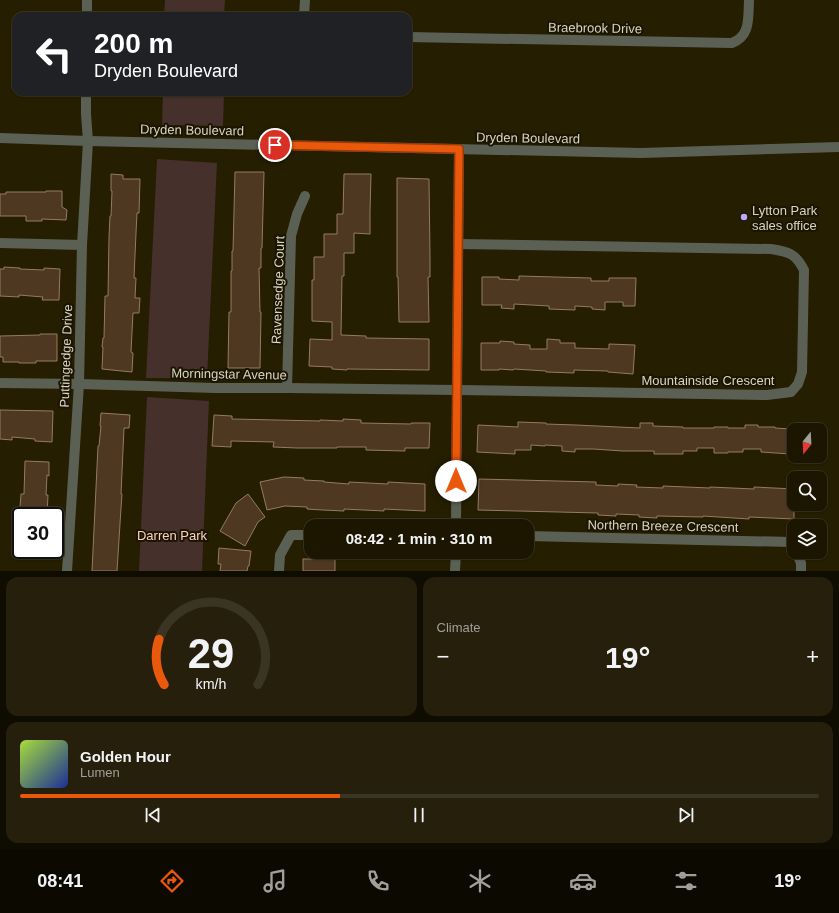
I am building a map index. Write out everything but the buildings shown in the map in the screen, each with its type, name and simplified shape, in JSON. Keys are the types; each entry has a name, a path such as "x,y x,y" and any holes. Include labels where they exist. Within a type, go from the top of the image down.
{"street":[{"path":"87,0 87,12"},
{"path":"304,0 304,12"},
{"name":"Braebrook Drive","path":"412,37 732,43 736,42 740,38 748,26 749,0"},
{"name":"Puttingedge Drive","path":"67,571 78,384 82,245 88,141 86,96"},
{"name":"Dryden Boulevard","path":"0,138 641,153 839,147"},
{"path":"456,519 459,149"},
{"name":"Ravensedge Court","path":"288,388 291,236 297,214 305,196"},
{"path":"0,243 82,245"},
{"name":"Mountainside Crescent","path":"457,390 768,395 791,392 798,384 802,372 804,270 798,259 786,252 771,249 458,244"},
{"name":"Morningstar Avenue","path":"0,383 215,388 457,390"},
{"path":"279,571 280,555 291,535 304,535"},
{"name":"Northern Breeze Crescent","path":"534,536 787,542"},
{"path":"455,571 456,559"},
{"path":"800,559 802,563 801,571"}],"green space":[{"path":"165,0 225,0 224,12 164,12"},
{"path":"163,96 224,96 223,126 162,125"},
{"path":"157,159 217,163 207,378 146,378"},
{"name":"Darren Park","path":"147,397 209,401 202,571 139,571"}],"place":[{"name":"Lytton Park sales office","path":"744,217"}],"route":[{"path":"275,145 459,149 456,481"}]}
